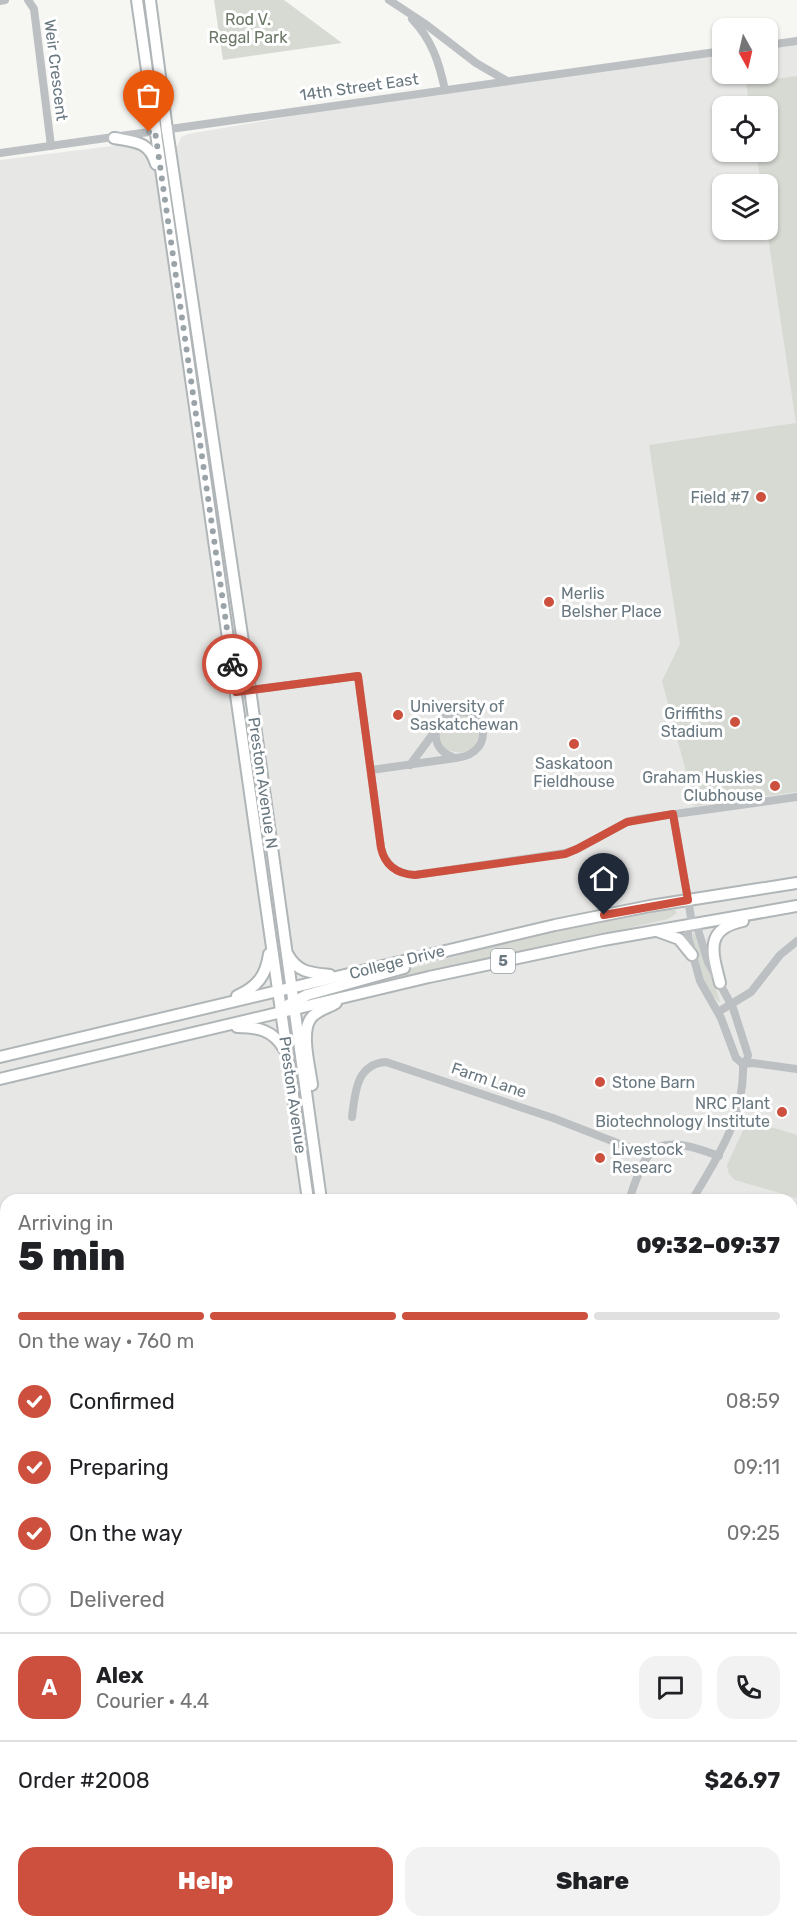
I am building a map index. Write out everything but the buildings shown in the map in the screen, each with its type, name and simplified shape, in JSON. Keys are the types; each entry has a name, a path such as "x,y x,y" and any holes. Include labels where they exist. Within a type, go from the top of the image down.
{"main road":[{"path":"137,0 161,130"},
{"path":"150,0 161,130"},
{"name":"Preston Avenue N","path":"161,130 165,202 280,1001"},
{"name":"Preston Avenue N","path":"161,130 250,689 293,1005"},
{"path":"114,138 140,143 153,154 165,202"},
{"name":"College Drive","path":"0,1079 221,1026 280,1001 291,988 555,925 688,900 797,883"},
{"name":"College Drive","path":"293,1005 353,995 654,930 797,906"},
{"path":"720,983 712,950 721,930 733,923 759,919 781,909"},
{"path":"164,1040 272,1006 280,1001 293,1005 307,995 555,925"},
{"path":"654,930 675,936 692,955"},
{"path":"219,1004 247,991 258,983 267,966 271,942"},
{"path":"285,949 291,961 300,970 340,976"},
{"path":"315,1154 313,1095 306,1030 309,1021 316,1014 353,995"},
{"name":"College Drive","path":"0,1057 219,1004 280,1001"},
{"name":"Preston Avenue","path":"280,1001 307,1194"},
{"name":"Preston Avenue","path":"293,1005 320,1194"},
{"path":"221,1026 251,1027 270,1033 278,1038 287,1053"}],"street":[{"path":"0,1 5,0"},
{"name":"Weir Crescent","path":"28,0 34,9 51,146"},
{"path":"388,0 424,22 476,63 507,81"},
{"path":"405,12 422,30 433,48 445,90"},
{"path":"778,44 797,41"},
{"name":"14th Street East","path":"0,153 712,53"},
{"path":"236,692 358,676 383,854 392,867 408,875 565,854 627,822 797,797"},
{"path":"371,770 410,765 456,758 471,754 480,745 483,734 480,722 472,714 462,711 447,715 410,765"},
{"path":"437,726 435,736 437,745 444,753 456,758"},
{"path":"673,814 692,923 698,930 708,962 732,1005 748,1055 743,1064 736,1116 719,1156 696,1194"},
{"path":"692,923 688,931 692,955 703,988 718,1012 736,1058 743,1064 753,1063 797,1069"},
{"path":"718,1012 751,992 780,955 797,941"},
{"name":"Farm Lane","path":"352,1117 361,1076 371,1066 386,1062 553,1118 648,1155"},
{"path":"632,1194 648,1155 663,1147 685,1145 719,1156"}],"shaded area":[{"name":"University of Saskatchewan","path":"797,41 797,1194 0,1194 0,160 128,144 149,154 177,147 181,137 188,134 445,90 712,53 712,84 778,84 778,44"}],"green space":[{"name":"Rod V. Regal Park","path":"214,0 284,0 342,43 223,60"},
{"path":"797,76 797,792 695,806 662,681 680,644 649,445 796,423 769,240 778,240 778,174 759,174 758,162 778,162 778,96 748,96 746,84 778,84 778,79"},
{"path":"458,715 469,719 476,725 478,733 477,741 464,752 454,752 442,747 438,733 448,719"},
{"path":"667,908 677,913 668,919 327,997 310,999 309,996 546,932"},
{"path":"694,933 717,991 719,1002 708,988 700,971 692,934"},
{"path":"748,1120 797,1135 797,1194 783,1194 735,1180 729,1174 727,1165"}],"way so far":[{"path":"149,132 155,131 232,664"}],"place":[{"name":"Field #7","path":"761,497"},
{"name":"Merlis Belsher Place","path":"549,602"},
{"name":"University of Saskatchewan","path":"398,715"},
{"name":"Griffiths Stadium","path":"735,722"},
{"name":"Saskatoon Fieldhouse","path":"574,744"},
{"name":"Graham Huskies Clubhouse","path":"775,786"},
{"name":"Stone Barn","path":"600,1082"},
{"name":"NRC Plant Biotechnology Institute","path":"782,1112"},
{"name":"Livestock Researc","path":"600,1158"}],"route":[{"path":"232,664 236,692 358,676 381,848 388,863 402,874 415,875 565,854 627,822 673,814 688,900 604,915"}]}
